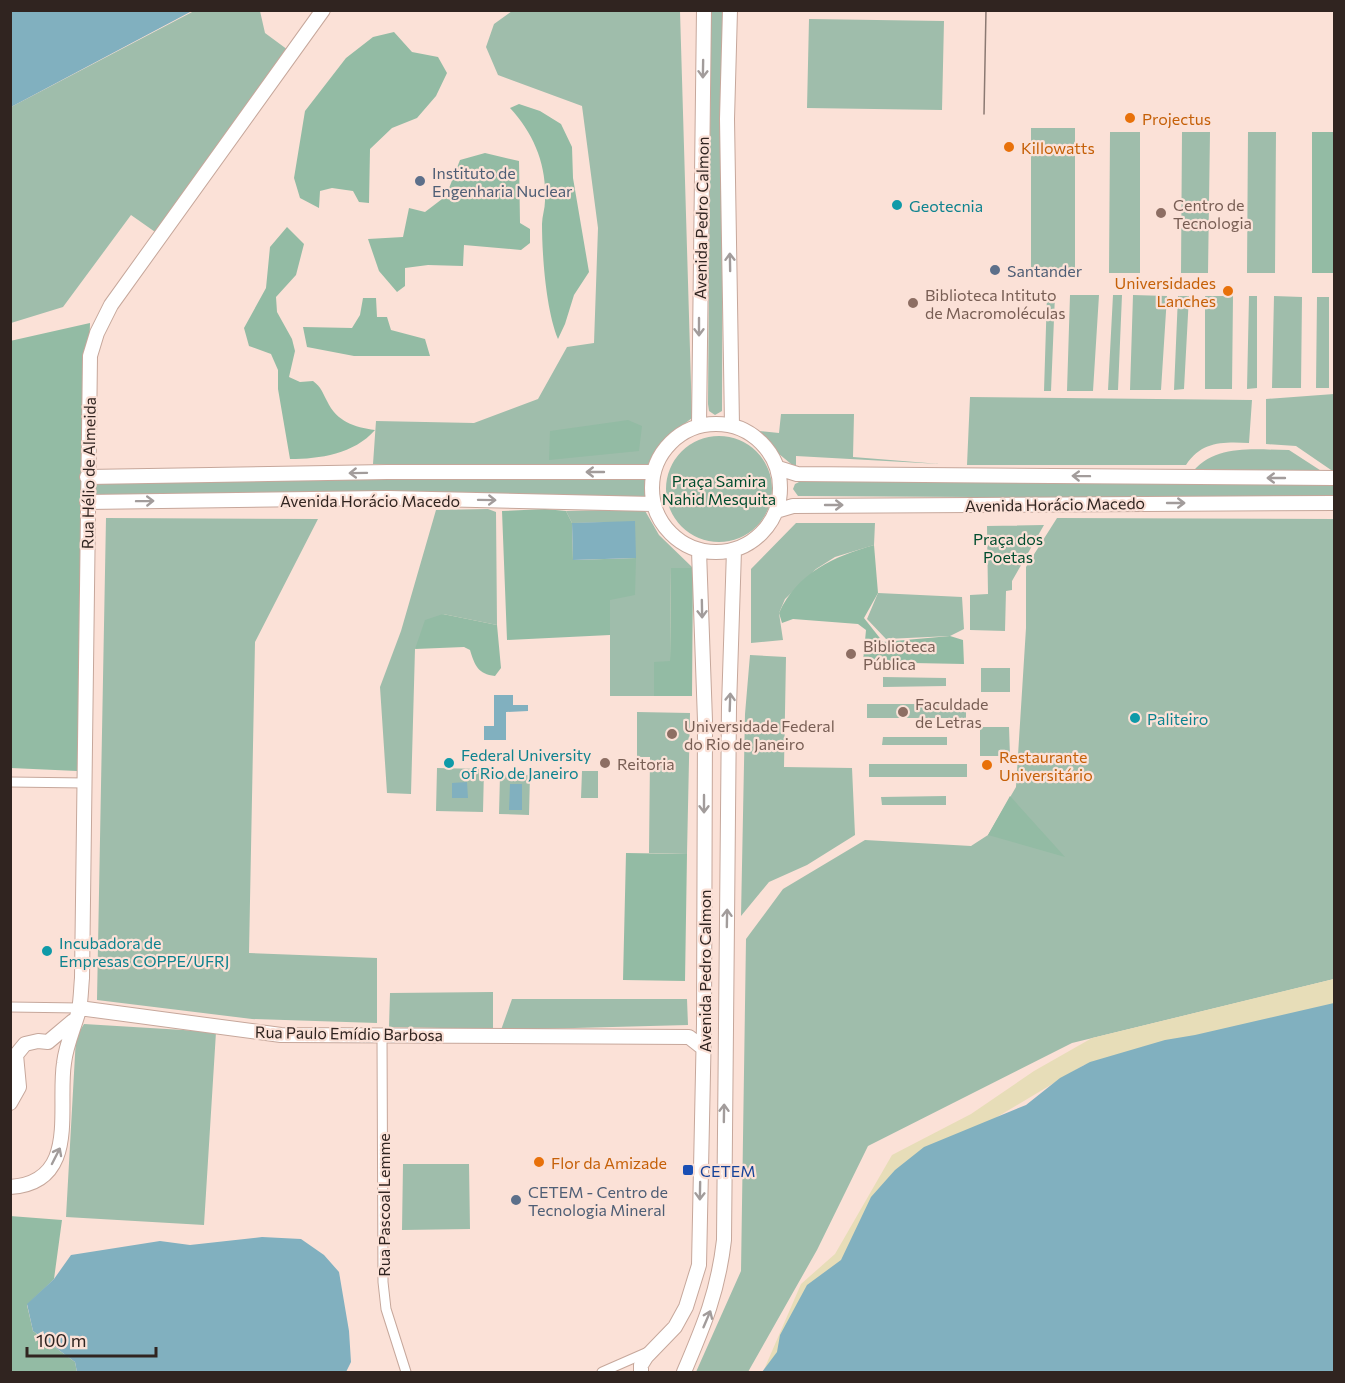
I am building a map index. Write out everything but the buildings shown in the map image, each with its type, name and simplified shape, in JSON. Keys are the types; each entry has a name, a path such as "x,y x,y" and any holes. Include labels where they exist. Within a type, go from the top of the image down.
{"street":[{"name":"Rua Hélio de Almeida","path":"10,1187 23,1186 39,1178 57,1156 62,1144 63,1066 79,1008 82,978 90,356 97,333 111,305 323,10"},
{"name":"Avenida Pedro Calmon","path":"699,426 704,10"},
{"name":"Avenida Pedro Calmon","path":"730,10 727,119 732,425"},
{"path":"732,425 759,440 777,468 780,491 776,511 766,528 752,542 734,550 717,553 699,550 684,544 670,534 660,520 653,504 654,472 660,457 670,443 684,433 699,426 732,425"},
{"name":"Avenida Horácio Macedo","path":"777,468 797,474 1335,478"},
{"name":"Avenida Horácio Macedo","path":"87,477 387,472 654,472"},
{"path":"387,472 387,498"},
{"name":"Avenida Horácio Macedo","path":"87,502 387,498 653,504"},
{"name":"Avenida Horácio Macedo","path":"776,511 794,506 1335,503"},
{"name":"Avenida Pedro Calmon","path":"641,1372 641,1365 652,1350 675,1327 686,1307 699,1265 704,1024 705,721 699,550"},
{"name":"Avenida Pedro Calmon","path":"684,1372 712,1308 720,1277 724,1240 729,707 734,550"},
{"path":"10,782 85,783"},
{"name":"Rua Paulo Emídio Barbosa","path":"10,1007 79,1008 281,1035 689,1037"},
{"path":"10,1103 19,1087 16,1055 26,1044 38,1041 48,1042 67,1028 79,1008"},
{"path":"703,1048 689,1037 704,1024"},
{"name":"Rua Pascoal Lemme","path":"382,1034 383,1281 386,1310 406,1372"},
{"path":"48,1042 63,1066"},
{"path":"602,1372 652,1350"}],"green space":[{"path":"723,10 722,411 715,415 709,411 708,404 711,11"},
{"path":"194,11 260,11 265,33 288,50 158,234 131,215 63,307 11,323 11,107"},
{"path":"512,11 680,11 692,418 670,435 647,467 606,464 373,464 376,421 474,423 538,399 567,347 594,343 598,228 582,106 498,75 486,47 494,24"},
{"path":"809,19 944,21 942,110 807,108"},
{"path":"394,32 412,52 438,57 447,73 436,96 417,118 392,128 370,149 369,203 359,202 353,191 332,188 320,191 319,208 300,198 294,178 305,111 346,58 373,37"},
{"path":"519,104 540,111 561,124 572,147 573,178 589,272 574,295 558,339 550,313 544,266 542,224 545,201 544,175 532,139 510,108"},
{"path":"1031,128 1075,128 1075,273 1031,273"},
{"path":"1110,132 1140,132 1140,273 1109,273"},
{"path":"1182,132 1210,132 1208,273 1181,273"},
{"path":"1248,132 1276,132 1275,273 1247,273"},
{"path":"1312,132 1334,132 1334,273 1312,273"},
{"path":"485,153 519,161 520,223 530,229 530,243 521,250 464,245 463,266 428,265 405,268 405,286 397,292 379,271 368,239 403,237 409,208 425,212 446,196 460,160"},
{"path":"287,227 304,244 296,275 276,297 277,312 292,339 295,351 289,377 300,382 313,381 341,419 353,425 375,430 367,438 347,450 313,458 290,459 278,389 278,370 271,354 249,346 244,328 266,288 270,247"},
{"path":"1047,295 1055,295 1051,391 1044,391"},
{"path":"1070,295 1099,295 1093,391 1067,391"},
{"path":"1113,295 1122,295 1118,390 1108,390"},
{"path":"1133,295 1167,296 1161,390 1130,390"},
{"path":"1178,296 1189,296 1184,389 1174,390"},
{"path":"1205,296 1233,296 1232,389 1205,389"},
{"path":"1249,296 1257,296 1257,388 1247,389"},
{"path":"1274,296 1302,297 1301,388 1272,388"},
{"path":"1317,297 1329,297 1329,388 1316,388"},
{"path":"363,298 376,298 377,317 387,317 391,330 425,339 430,356 354,356 307,347 303,327 352,328 360,315"},
{"path":"90,323 77,771 11,768 10,341"},
{"path":"1334,394 1334,472 1296,446 1266,444 1266,399"},
{"path":"970,397 1252,400 1249,443 1222,443 1206,447 1192,457 1186,465 967,465"},
{"path":"781,414 854,414 853,457 940,464 796,456 796,468 750,430 779,433"},
{"path":"628,420 642,426 639,451 549,460 550,431"},
{"name":"Praça Samira Nahid Mesquita","path":"719,436 739,440 756,452 768,469 772,489 768,509 756,526 739,538 719,542 699,538 682,526 670,509 666,489 670,469 682,452 699,440"},
{"path":"1248,449 1289,450 1326,474 1190,475 1200,465 1222,453"},
{"path":"654,472 653,504 87,502 87,477"},
{"path":"801,481 1334,483 1334,499 798,496 793,489 795,484"},
{"path":"488,509 496,512 497,625 443,614 415,649 411,794 387,793 380,687 401,631 436,510"},
{"path":"545,509 566,511 572,523 573,560 636,558 635,595 610,600 610,635 507,640 502,511"},
{"path":"644,509 659,535 693,568 671,568 670,662 654,662 654,696 610,696 610,599 635,594 635,522 572,523 566,511"},
{"path":"106,518 318,519 255,642 249,953 377,958 377,1023 252,1019 97,1000"},
{"path":"1057,518 1334,519 1334,979 1072,1043 868,1146 817,1250 748,1372 696,1372 741,1271 746,939 783,889 865,840 971,846 988,835 1016,787 1026,628 1026,567"},
{"path":"796,523 875,523 874,545 835,557 816,569 785,599 779,613 783,640 751,643 751,569"},
{"name":"Praça dos Poetas","path":"1044,525 1012,581 1012,590 1006,591 1005,631 970,630 970,595 988,594 987,526"},
{"path":"874,545 878,593 864,618 883,642 950,636 963,640 964,664 863,662 866,630 858,624 793,619 782,623 779,613 796,587 807,577 831,561"},
{"path":"671,568 693,568 692,696 654,696 654,662 670,661"},
{"path":"878,593 962,597 964,629 950,636 886,639 867,619"},
{"path":"443,614 497,625 501,668 495,676 481,671 470,650 464,647 415,649 425,620"},
{"path":"750,655 786,657 784,767 852,768 855,835 807,865 769,882 741,916 745,714"},
{"path":"981,668 1010,668 1010,692 981,692"},
{"path":"883,677 946,678 946,686 883,687"},
{"path":"867,704 966,704 966,718 867,718"},
{"path":"637,712 690,713 687,854 649,853 650,757 637,757"},
{"path":"980,727 1009,727 1010,756 980,756"},
{"path":"883,737 947,737 947,745 882,745"},
{"path":"869,764 967,764 967,777 869,777"},
{"path":"437,768 484,769 483,812 436,811"},
{"path":"582,771 598,771 598,798 581,798"},
{"path":"500,775 530,775 529,815 499,814"},
{"path":"946,796 946,805 882,805 881,797"},
{"path":"1010,796 1065,857 988,835"},
{"path":"626,853 687,854 685,981 623,980"},
{"path":"493,992 493,1029 389,1027 390,993"},
{"path":"512,999 687,999 688,1025 501,1030"},
{"path":"84,1024 216,1032 204,1225 66,1217 76,1037"},
{"path":"403,1164 469,1164 470,1229 402,1230"},
{"path":"10,1216 62,1220 54,1279 27,1305 33,1331 75,1362 77,1372 11,1372"}],"sand":[{"path":"1334,979 1334,1011 1084,1065 972,1132 776,1372 763,1372 801,1284 835,1254 892,1155 971,1114 1034,1071 1092,1038"}],"water":[{"path":"11,10 192,10 192,11 11,107"},
{"path":"635,521 636,558 573,560 572,523"},
{"path":"494,695 513,695 513,705 528,705 528,711 506,712 506,740 484,740 484,726 494,726"},
{"path":"467,782 468,798 452,798 452,783"},
{"path":"510,784 522,784 522,810 509,810"},
{"path":"1334,1003 1334,1372 762,1372 777,1352 780,1335 807,1285 841,1260 871,1197 895,1170 924,1147 1026,1105 1060,1078 1090,1062 1165,1040"},
{"path":"262,1237 301,1239 324,1255 339,1272 349,1331 351,1362 346,1372 77,1372 75,1362 33,1331 27,1304 54,1279 71,1255 160,1241 190,1245"}],"tram line":[{"path":"984,114 986,10"}],"place":[{"name":"Projectus","path":"1130,118"},
{"name":"Killowatts","path":"1009,147"},
{"name":"Instituto de Engenharia Nuclear","path":"420,181"},
{"name":"Geotecnia","path":"897,205"},
{"name":"Centro de Tecnologia","path":"1161,213"},
{"name":"Santander","path":"995,270"},
{"name":"Universidades Lanches","path":"1228,291"},
{"name":"Biblioteca Intituto de Macromoléculas","path":"913,303"},
{"name":"Biblioteca Pública","path":"851,654"},
{"name":"Faculdade de Letras","path":"903,712"},
{"name":"Paliteiro","path":"1135,718"},
{"name":"Universidade Federal do Rio de Janeiro","path":"672,734"},
{"name":"Federal University of Rio de Janeiro","path":"449,763"},
{"name":"Reitoria","path":"605,763"},
{"name":"Restaurante Universitário","path":"987,765"},
{"name":"Incubadora de Empresas COPPE/UFRJ","path":"47,951"},
{"name":"Flor da Amizade","path":"539,1162"},
{"name":"CETEM","path":"688,1170"},
{"name":"CETEM - Centro de Tecnologia Mineral","path":"516,1200"}]}
